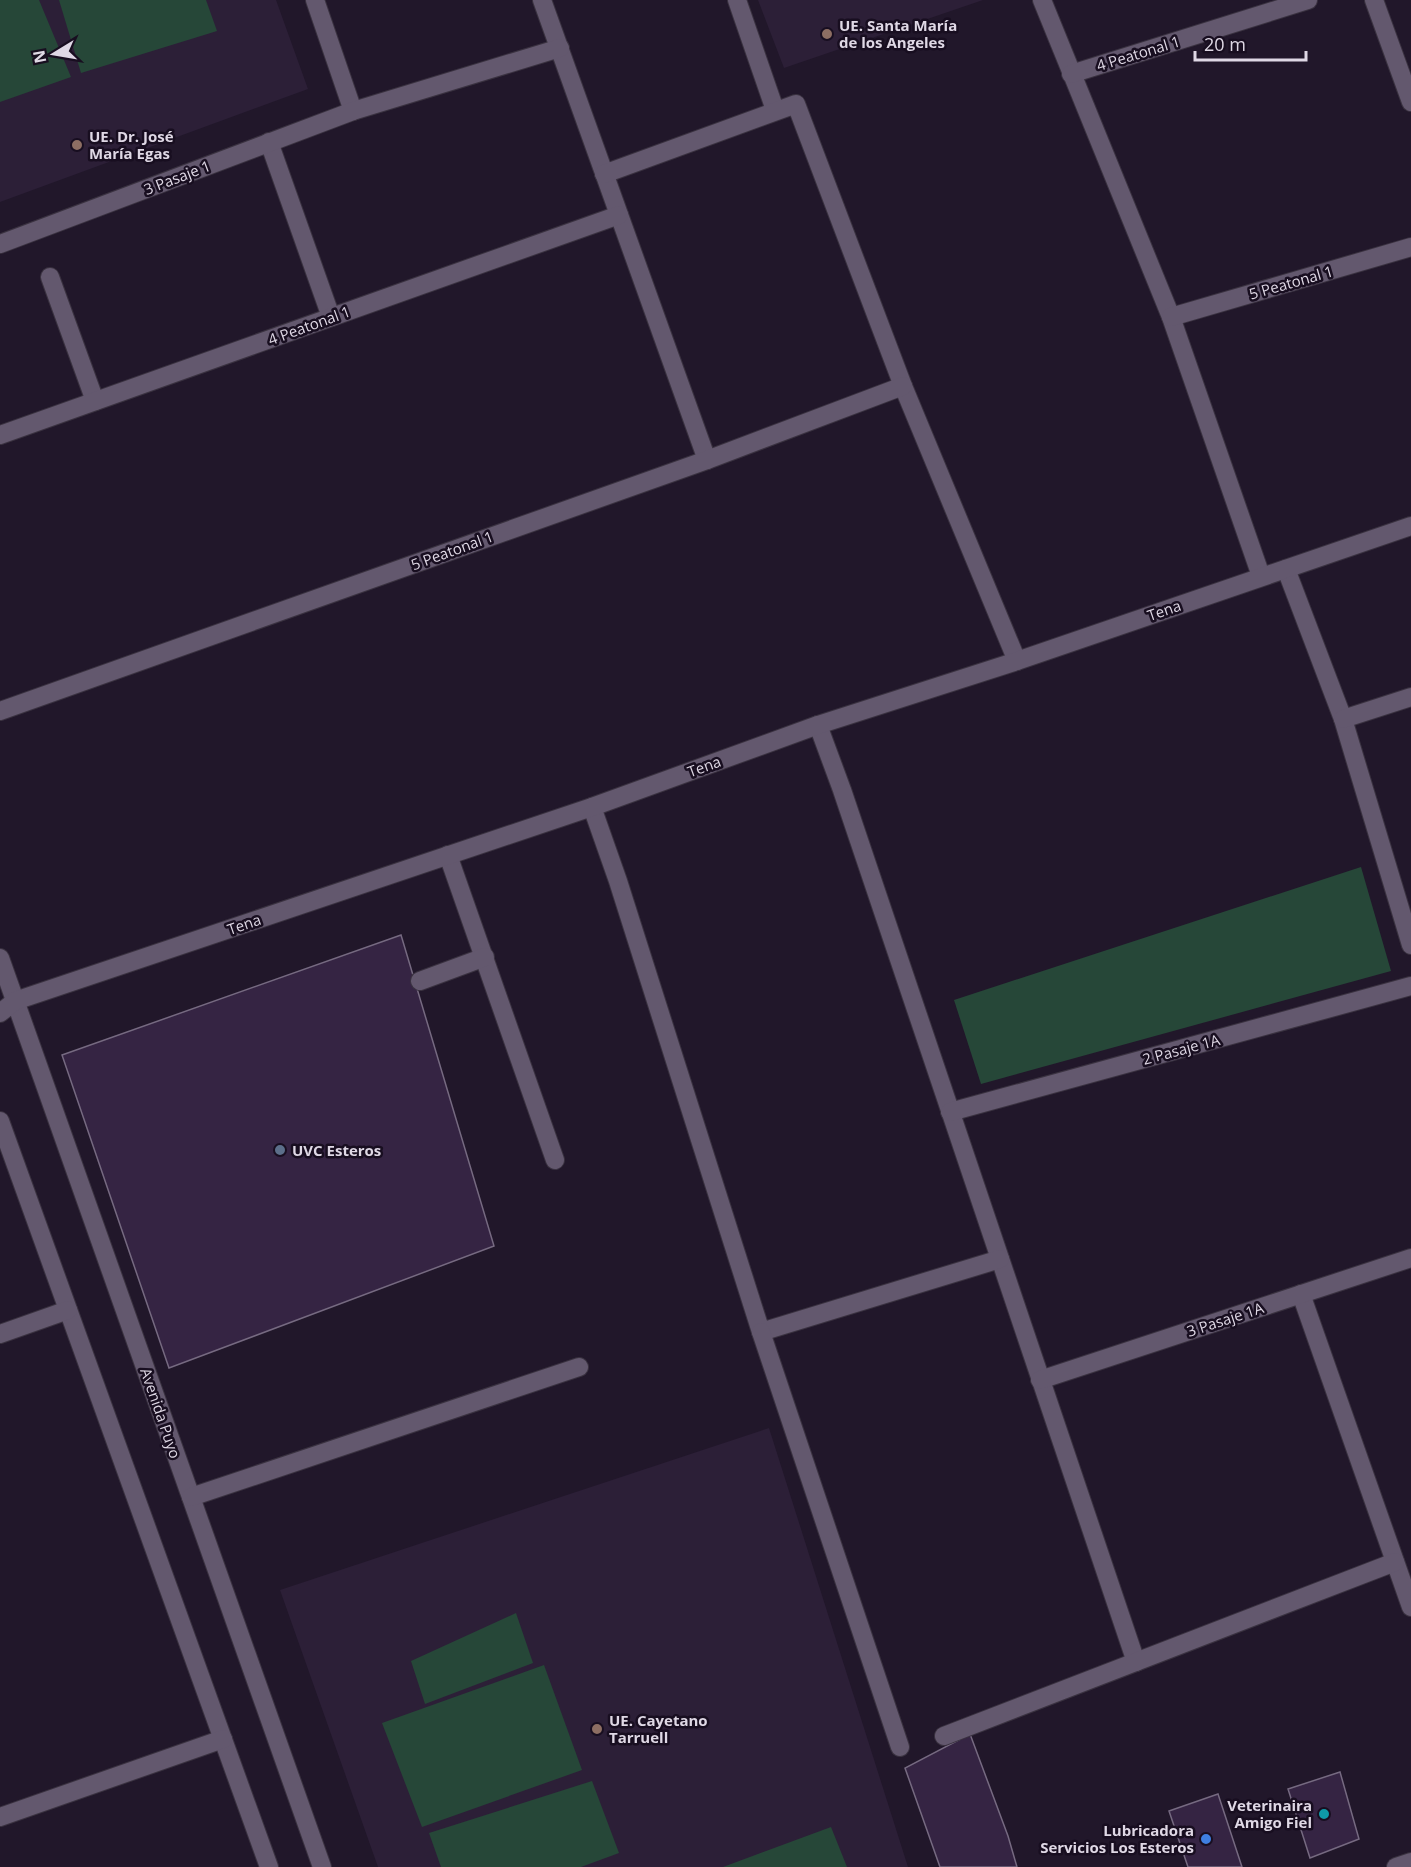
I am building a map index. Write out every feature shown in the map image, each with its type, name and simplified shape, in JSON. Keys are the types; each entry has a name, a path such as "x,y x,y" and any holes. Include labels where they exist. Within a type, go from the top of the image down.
{"street":[{"path":"315,0 353,111"},
{"path":"542,0 707,460"},
{"path":"737,0 776,110"},
{"path":"1042,0 1171,317 1261,576"},
{"name":"4 Peatonal 1","path":"1071,74 1308,0"},
{"path":"1374,0 1411,102"},
{"name":"3 Pasaje 1","path":"0,244 353,111 560,48"},
{"path":"604,174 796,104 903,386 1017,661"},
{"path":"269,142 331,317"},
{"name":"4 Peatonal 1","path":"0,435 619,215"},
{"name":"5 Peatonal 1","path":"1171,317 1411,247"},
{"path":"50,277 95,401"},
{"name":"5 Peatonal 1","path":"0,711 707,460 903,386"},
{"name":"Tena","path":"0,1013 15,1001 592,807 818,725 1017,661 1411,526"},
{"path":"1286,569 1343,719 1411,945"},
{"path":"1343,719 1411,697"},
{"path":"818,725 842,789 1136,1662"},
{"path":"592,807 618,881 761,1332 900,1747"},
{"path":"448,855 555,1160"},
{"path":"420,981 485,957"},
{"name":"Avenida Puyo","path":"0,958 322,1867"},
{"name":"2 Pasaje 1A","path":"950,1112 1411,986"},
{"path":"0,1121 269,1867"},
{"path":"761,1332 1000,1258"},
{"name":"3 Pasaje 1A","path":"1040,1380 1411,1258"},
{"path":"1301,1294 1411,1607"},
{"path":"0,1334 68,1310"},
{"path":"191,1497 579,1367"},
{"path":"944,1736 1395,1562"},
{"path":"0,1817 223,1739"},
{"path":"1396,1867 1411,1862"}],"shaded area":[{"name":"UE. Dr. José María Egas","path":"0,0 276,0 308,89 0,202"},
{"name":"UE. Santa María de los Angeles","path":"758,0 983,0 784,68"},
{"name":"UE. Cayetano Tarruell","path":"769,1428 908,1867 378,1867 280,1590"}],"green space":[{"path":"0,0 39,0 71,77 0,102"},
{"path":"59,0 206,0 217,31 81,73"},
{"path":"1361,867 1391,971 981,1084 954,1000"},
{"path":"516,1613 533,1663 425,1704 411,1661"},
{"path":"544,1665 582,1770 422,1827 382,1723"},
{"path":"592,1781 619,1853 581,1867 441,1867 429,1833"},
{"path":"831,1827 847,1867 723,1867"}],"building":[{"name":"UVC Esteros","path":"401,935 494,1246 169,1368 62,1055"},
{"path":"970,1734 1008,1836 1017,1867 940,1867 905,1768"},
{"name":"Veterinaira Amigo Fiel","path":"1340,1772 1359,1839 1310,1858 1288,1789"},
{"name":"Lubricadora Servicios Los Esteros","path":"1218,1794 1242,1867 1188,1867 1169,1811"}],"place":[{"name":"UE. Santa María de los Angeles","path":"827,34"},
{"name":"UE. Dr. José María Egas","path":"77,145"},
{"name":"UVC Esteros","path":"280,1150"},
{"name":"UE. Cayetano Tarruell","path":"597,1729"},
{"name":"Veterinaira Amigo Fiel","path":"1324,1814"},
{"name":"Lubricadora Servicios Los Esteros","path":"1206,1839"}]}
